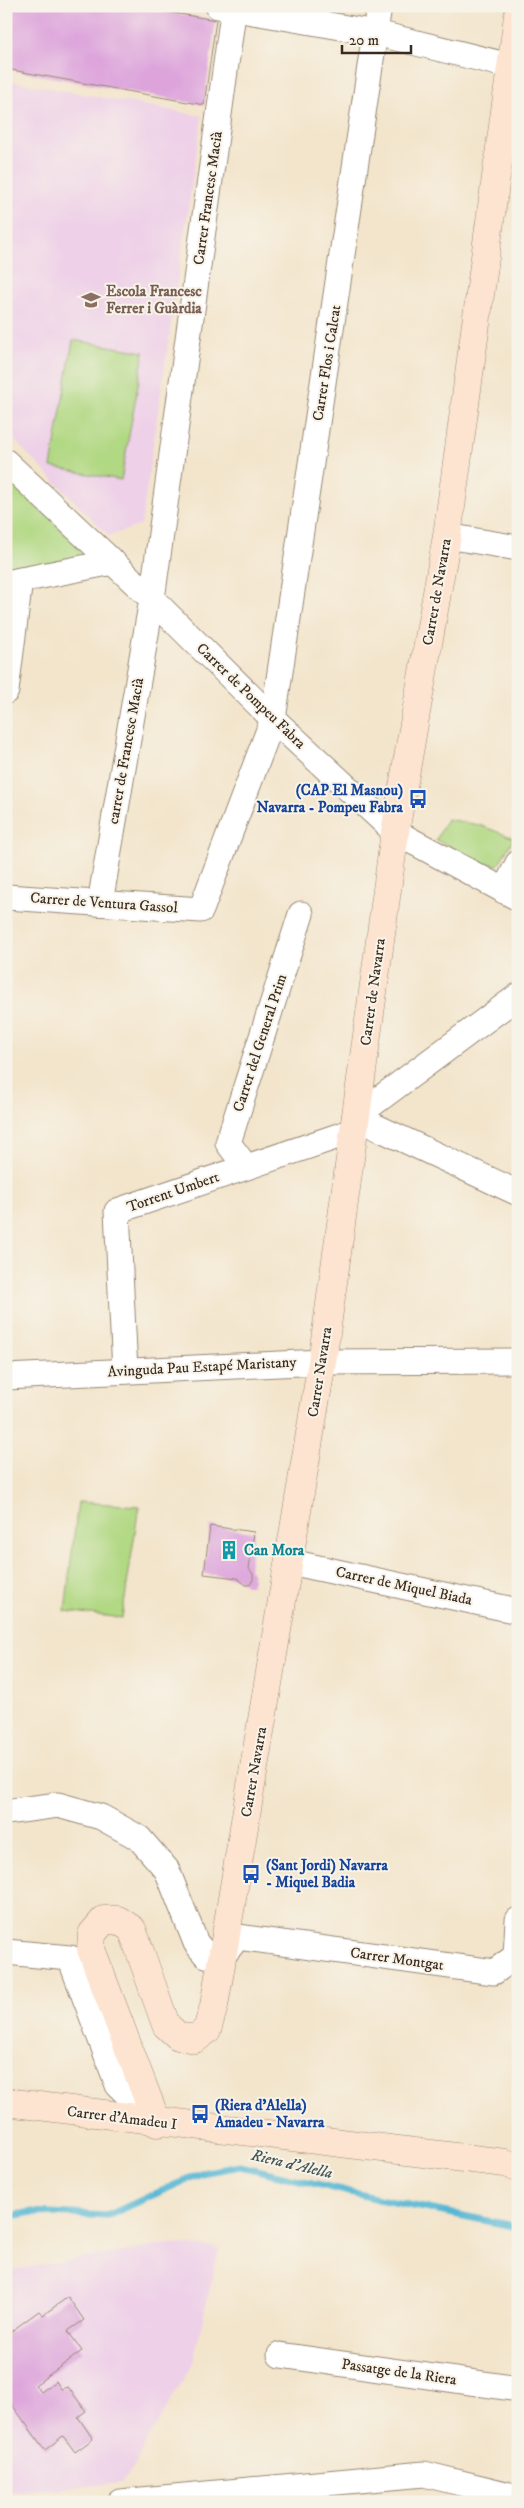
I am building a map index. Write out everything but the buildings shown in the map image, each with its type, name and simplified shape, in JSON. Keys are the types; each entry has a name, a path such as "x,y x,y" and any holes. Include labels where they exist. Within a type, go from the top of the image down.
{"street":[{"name":"Carrer Flos i Calcat","path":"201,910 273,719 379,6"},
{"path":"229,7 376,34 514,67 518,16"},
{"name":"Carrer Francesc Macià","path":"152,599 229,7"},
{"name":"Carrer de Navarra","path":"354,1124 395,832 447,536 514,67"},
{"name":"Carrer de Pompeu Fabra","path":"6,462 152,599 273,719 395,832 511,895"},
{"path":"447,536 518,548"},
{"path":"6,691 13,581 112,562"},
{"name":"carrer de Francesc Macià","path":"100,902 152,599"},
{"path":"511,895 518,863"},
{"name":"Carrer de Ventura Gassol","path":"6,897 201,910"},
{"name":"Carrer del General Prim","path":"246,1167 228,1143 301,914"},
{"name":"Torrent Umbert","path":"125,1371 117,1211 246,1167 354,1124 518,996"},
{"path":"354,1124 518,1193"},
{"name":"Carrer Navarra","path":"157,2122 91,1949 92,1934 104,1920 118,1920 132,1929 166,2025 178,2036 195,2039 207,2030 228,1943 290,1562 322,1362 354,1124"},
{"name":"Avinguda Pau Estapé Maristany","path":"6,1377 322,1362 518,1361"},
{"name":"Carrer de Miquel Biada","path":"290,1562 518,1611"},
{"path":"6,1812 58,1805 101,1817 139,1838 167,1870 196,1943 206,1955 228,1943"},
{"name":"Carrer Montgat","path":"228,1943 494,1972 516,1956 518,1920"},
{"path":"6,1952 70,1958 118,2085 157,2122"},
{"name":"Carrer d'Amadeu I","path":"6,2102 157,2122 514,2164"},
{"name":"Passatge de la Riera","path":"280,2355 518,2388"},
{"path":"120,2502 424,2474 518,2497"}],"shaded area":[{"name":"Escola Francesc Ferrer i Guàrdia","path":"6,80 202,116 141,525 109,536 6,432"},
{"path":"170,2244 219,2248 193,2362 123,2483 6,2493 6,2271"}],"green space":[{"path":"73,340 144,352 121,480 51,467"},
{"path":"6,474 92,555 6,572"},
{"path":"447,819 479,825 514,838 498,865 482,863 436,840"},
{"path":"78,1502 139,1506 122,1618 65,1611"}],"waterway":[{"name":"Riera d'Alella","path":"6,2217 32,2212 107,2216 201,2173 240,2166 379,2199 518,2227"}],"place":[{"name":"Escola Francesc Ferrer i Guàrdia","path":"91,300"},
{"name":"(CAP El Masnou) Navarra - Pompeu Fabra","path":"418,799"},
{"name":"Can Mora","path":"229,1550"},
{"name":"(Sant Jordi) Navarra - Miquel Badia","path":"251,1874"},
{"name":"(Riera d'Alella) Amadeu - Navarra","path":"200,2114"}]}
